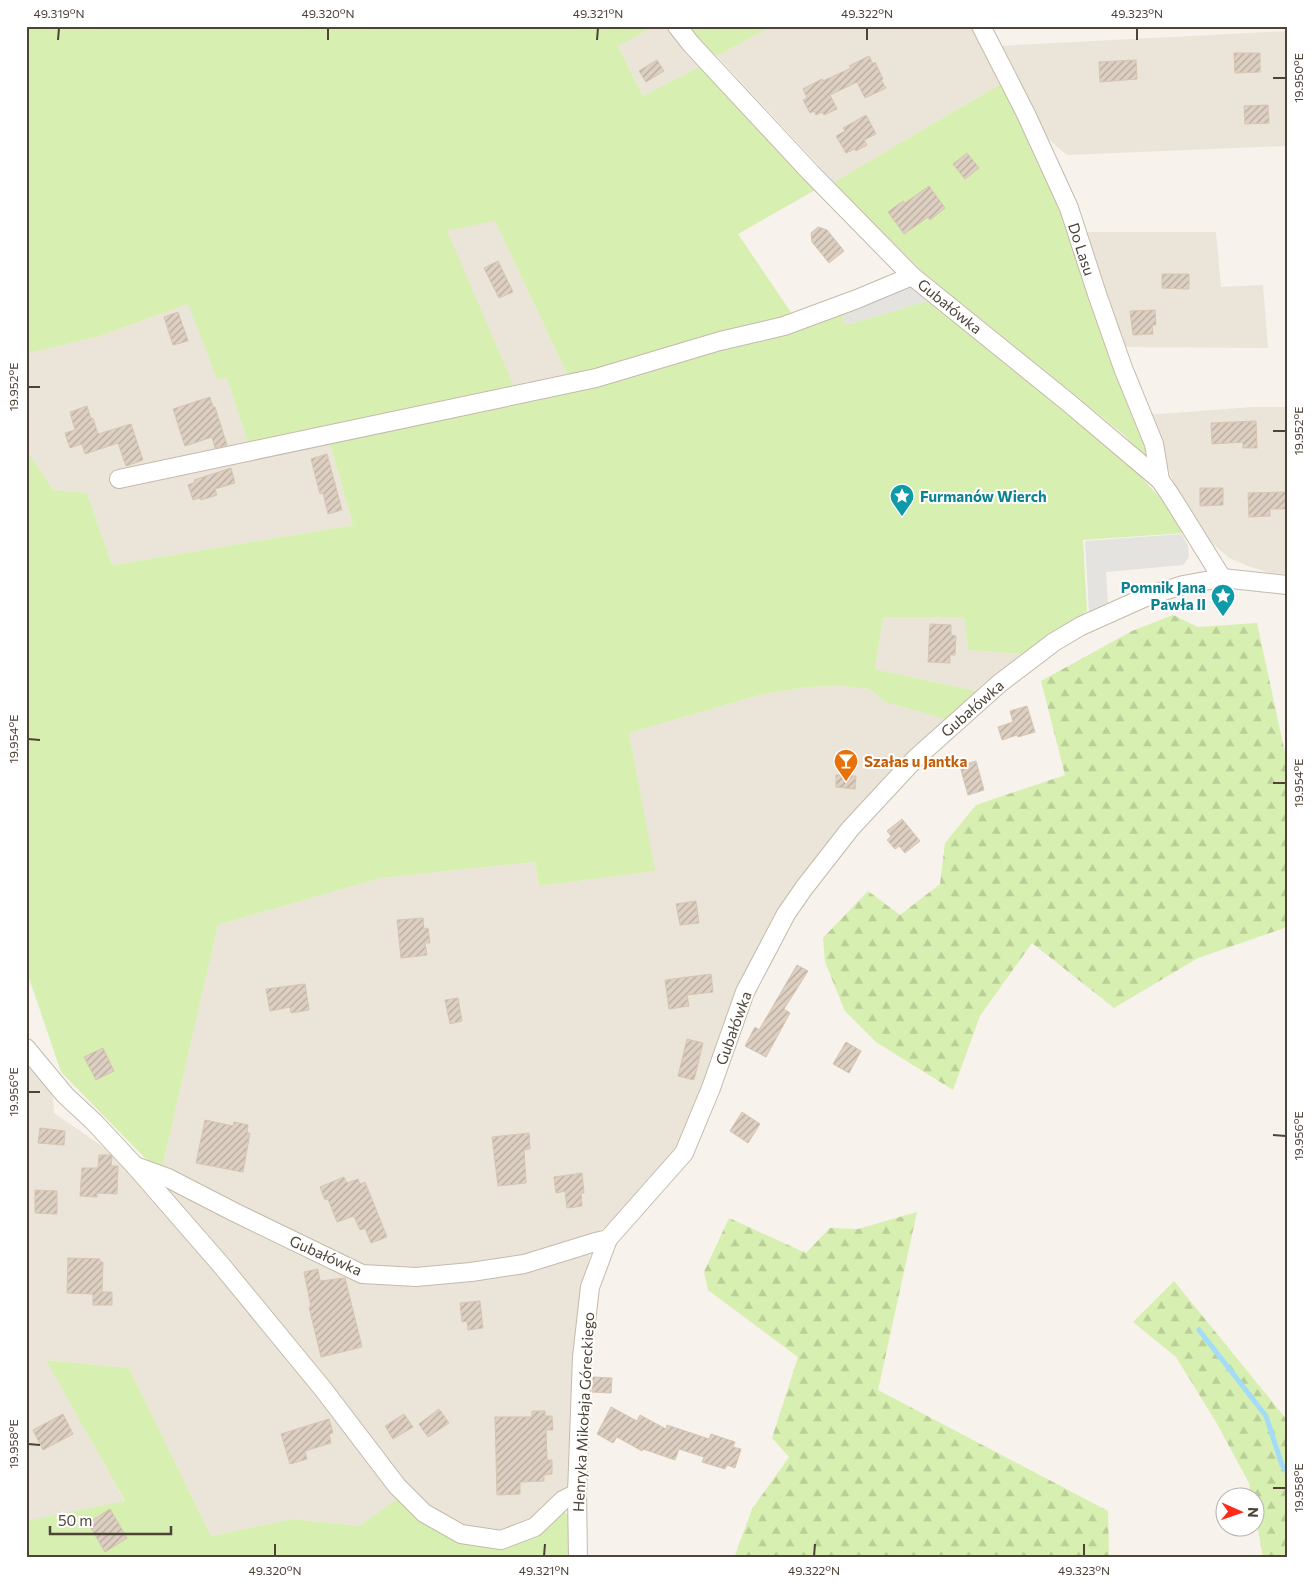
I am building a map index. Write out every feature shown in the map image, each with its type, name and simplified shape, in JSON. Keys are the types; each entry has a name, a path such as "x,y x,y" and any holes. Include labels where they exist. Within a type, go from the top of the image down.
{"street":[{"name":"Gubałówka","path":"135,1166 168,1178 362,1274 416,1277 471,1272 524,1264 608,1239 684,1153 711,1088 745,992 786,914 850,829 908,766 977,702 1054,642 1081,626 1148,596 1183,585 1222,578 1160,480 1062,397 912,276 811,173 691,44 677,26"},
{"name":"Do Lasu","path":"981,26 1026,114 1069,208 1096,294 1123,368 1154,444 1160,480"},
{"path":"119,479 596,378 720,341 784,326 912,276"},
{"path":"1222,578 1287,585"},
{"name":"Gubałówka","path":"26,1048 65,1095 94,1122 135,1166 222,1266 323,1389 397,1486 424,1512 461,1534 501,1540 535,1527 563,1500 577,1493"},
{"name":"Henryka Mikołaja Góreckiego","path":"578,1558 577,1493 582,1357 590,1288 608,1239"}],"shaded area":[{"path":"656,26 664,26 701,66 643,96 618,46"},
{"path":"773,26 975,26 1004,82 834,182 717,56"},
{"path":"1287,31 1287,146 1067,155 1046,137 997,46"},
{"path":"495,221 569,378 516,391 446,231"},
{"path":"1082,232 1216,232 1221,287 1263,285 1268,348 1121,347"},
{"path":"910,281 927,301 846,325 840,311"},
{"path":"188,304 217,378 227,378 249,446 326,430 353,525 112,565 87,493 53,490 26,449 26,354 100,336"},
{"path":"1252,407 1287,407 1287,574 1270,573 1229,558 1201,534 1177,491 1147,415"},
{"path":"1182,534 1188,546 1189,557 1183,565 1106,572 1108,603 1089,612 1085,541"},
{"path":"883,617 964,617 968,650 1022,654 976,691 875,669"},
{"path":"842,686 870,689 885,702 945,719 887,777 769,930 722,1026 698,1111 674,1154 611,1224 578,1243 475,1267 378,1271 332,1255 162,1168 218,925 381,878 535,862 539,886 654,871 629,733 759,695 808,687"},
{"path":"26,1059 52,1088 54,1113 112,1153 218,1266 400,1497 359,1526 292,1519 211,1536 129,1368 47,1360 125,1502 26,1521"},
{"path":"159,1178 369,1281 435,1284 485,1278 590,1253 580,1316 574,1481 531,1524 501,1534 471,1531 428,1509 154,1183"}],"green space":[{"path":"26,26 656,26 618,46 643,96 701,66 817,189 738,234 796,320 569,378 495,221 447,231 516,391 249,446 227,378 217,379 188,304 100,336 26,354"},
{"path":"687,26 773,26 717,56 695,38"},
{"path":"1004,82 1045,162 1150,455 1145,456 1123,434 924,273 866,218 834,182"},
{"path":"927,301 1055,400 1134,469 1168,507 1184,533 1083,540 1087,611 1022,654 968,650 964,617 883,617 875,669 976,691 945,719 885,702 870,689 842,686 808,687 759,695 629,733 655,871 539,886 535,862 381,878 218,925 162,1168 145,1158 61,1072 26,969 26,449 53,490 87,493 112,565 353,525 330,444 575,391 840,311 846,325"},
{"path":"1173,615 1198,627 1257,623 1287,762 1287,927 1198,958 1114,1008 1032,943 980,1016 953,1090 876,1042 845,1011 825,962 823,938 868,891 900,915 940,884 945,843 976,805 1065,775 1041,681 1132,631"},
{"path":"917,1212 878,1390 1108,1511 1109,1558 734,1558 752,1509 789,1457 772,1438 798,1357 708,1290 704,1272 729,1218 806,1253 830,1228 858,1229"},
{"path":"1174,1281 1287,1420 1287,1558 1263,1558 1259,1536 1266,1536 1266,1486 1249,1486 1216,1422 1176,1357 1133,1322"},
{"path":"46,1360 129,1368 211,1536 292,1519 359,1526 400,1497 483,1544 562,1510 572,1518 572,1558 26,1558 26,1521 125,1501"}],"building":[{"path":"1234,53 1260,53 1260,72 1235,73"},
{"path":"869,56 873,64 875,62 886,88 865,98 857,82 830,95 837,109 824,115 822,112 816,115 814,111 810,113 803,100 807,98 803,89 822,79 823,81 851,68 849,66"},
{"path":"657,60 664,71 646,82 639,71"},
{"path":"1136,60 1137,79 1100,82 1099,62"},
{"path":"1268,105 1269,123 1245,124 1244,106"},
{"path":"866,115 876,134 864,140 867,145 856,151 855,149 846,153 836,136 845,131 843,128"},
{"path":"967,153 979,168 965,179 953,164"},
{"path":"929,186 945,208 930,220 928,217 904,234 888,212 903,201 905,203"},
{"path":"818,227 827,230 844,251 829,263 812,242 811,233"},
{"path":"498,261 513,292 499,298 484,268"},
{"path":"1162,274 1189,274 1189,289 1162,288"},
{"path":"1155,310 1156,325 1152,325 1153,334 1133,335 1130,311"},
{"path":"178,312 188,341 173,345 164,317"},
{"path":"210,397 227,445 215,448 212,437 185,446 173,409"},
{"path":"87,406 98,434 131,424 143,460 126,466 118,443 85,454 82,444 70,448 65,433 75,430 70,412"},
{"path":"1256,421 1257,448 1243,448 1243,442 1212,444 1211,423"},
{"path":"327,454 342,510 328,514 323,493 320,494 311,459"},
{"path":"231,468 235,483 215,489 217,495 201,500 200,498 193,500 188,485 195,482 194,480"},
{"path":"1200,488 1223,488 1223,505 1200,506"},
{"path":"1287,492 1287,509 1270,509 1270,516 1249,517 1248,493"},
{"path":"930,624 951,625 951,635 956,636 955,655 950,655 950,663 928,662"},
{"path":"1027,706 1035,732 1002,740 998,727 1013,722 1010,711"},
{"path":"976,761 984,790 968,795 960,766"},
{"name":"Szałas u Jantka","path":"836,775 856,776 855,789 836,787"},
{"path":"902,819 920,841 905,853 899,846 895,849 887,840 891,836 887,831"},
{"path":"696,901 699,923 680,925 676,904"},
{"path":"423,918 424,929 428,928 430,943 425,943 427,955 401,958 397,920"},
{"path":"797,965 808,971 784,1009 790,1013 766,1057 745,1046 755,1027 759,1030"},
{"path":"711,974 713,992 687,995 689,1006 669,1009 665,980"},
{"path":"305,984 309,1010 291,1013 290,1007 270,1011 266,989"},
{"path":"458,998 462,1021 450,1024 445,1000"},
{"path":"687,1039 703,1043 694,1080 678,1076"},
{"path":"846,1042 861,1051 849,1073 833,1064"},
{"path":"103,1048 114,1071 96,1080 84,1057"},
{"path":"742,1112 760,1124 748,1143 730,1131"},
{"path":"205,1120 233,1126 234,1122 248,1125 247,1133 250,1133 243,1172 196,1163"},
{"path":"40,1128 65,1131 64,1145 38,1143"},
{"path":"529,1133 530,1149 524,1150 526,1183 498,1186 492,1137"},
{"path":"99,1155 111,1155 111,1166 118,1166 117,1194 97,1193 97,1197 80,1196 82,1168 98,1168"},
{"path":"582,1173 584,1193 581,1193 582,1206 567,1208 565,1191 556,1193 554,1177"},
{"path":"344,1177 347,1183 358,1179 360,1184 365,1182 387,1237 371,1243 365,1228 360,1230 354,1216 337,1222 328,1199 325,1200 320,1187"},
{"path":"35,1190 57,1191 57,1214 35,1213"},
{"path":"68,1258 100,1259 100,1262 103,1262 102,1292 112,1292 112,1305 93,1305 93,1294 67,1293"},
{"path":"318,1269 320,1281 345,1278 362,1347 321,1357 309,1307 311,1307 304,1272"},
{"path":"480,1301 483,1328 468,1330 467,1321 462,1322 460,1303"},
{"path":"593,1377 612,1378 611,1393 592,1392"},
{"path":"611,1407 637,1421 640,1415 666,1429 667,1425 709,1439 711,1434 735,1442 733,1447 741,1449 735,1468 727,1465 725,1469 702,1462 704,1457 679,1449 675,1460 643,1449 642,1451 617,1437 613,1443 597,1434"},
{"path":"439,1409 449,1423 428,1437 419,1424"},
{"path":"532,1411 545,1411 545,1416 552,1416 553,1430 546,1430 547,1460 552,1460 552,1474 544,1475 544,1481 520,1482 520,1494 497,1495 495,1417 532,1417"},
{"path":"63,1414 73,1434 43,1450 33,1430"},
{"path":"404,1414 413,1427 393,1439 385,1426"},
{"path":"329,1419 333,1433 329,1434 331,1443 305,1451 307,1459 290,1464 281,1434"},
{"path":"110,1509 127,1538 105,1552 88,1523"}],"waterway":[{"path":"1199,1330 1266,1416 1282,1465 1287,1472"}],"place":[{"name":"Furmanów Wierch","path":"902,517"},
{"name":"Pomnik Jana Pawła II","path":"1223,617"},
{"name":"Szałas u Jantka","path":"846,782"}]}
